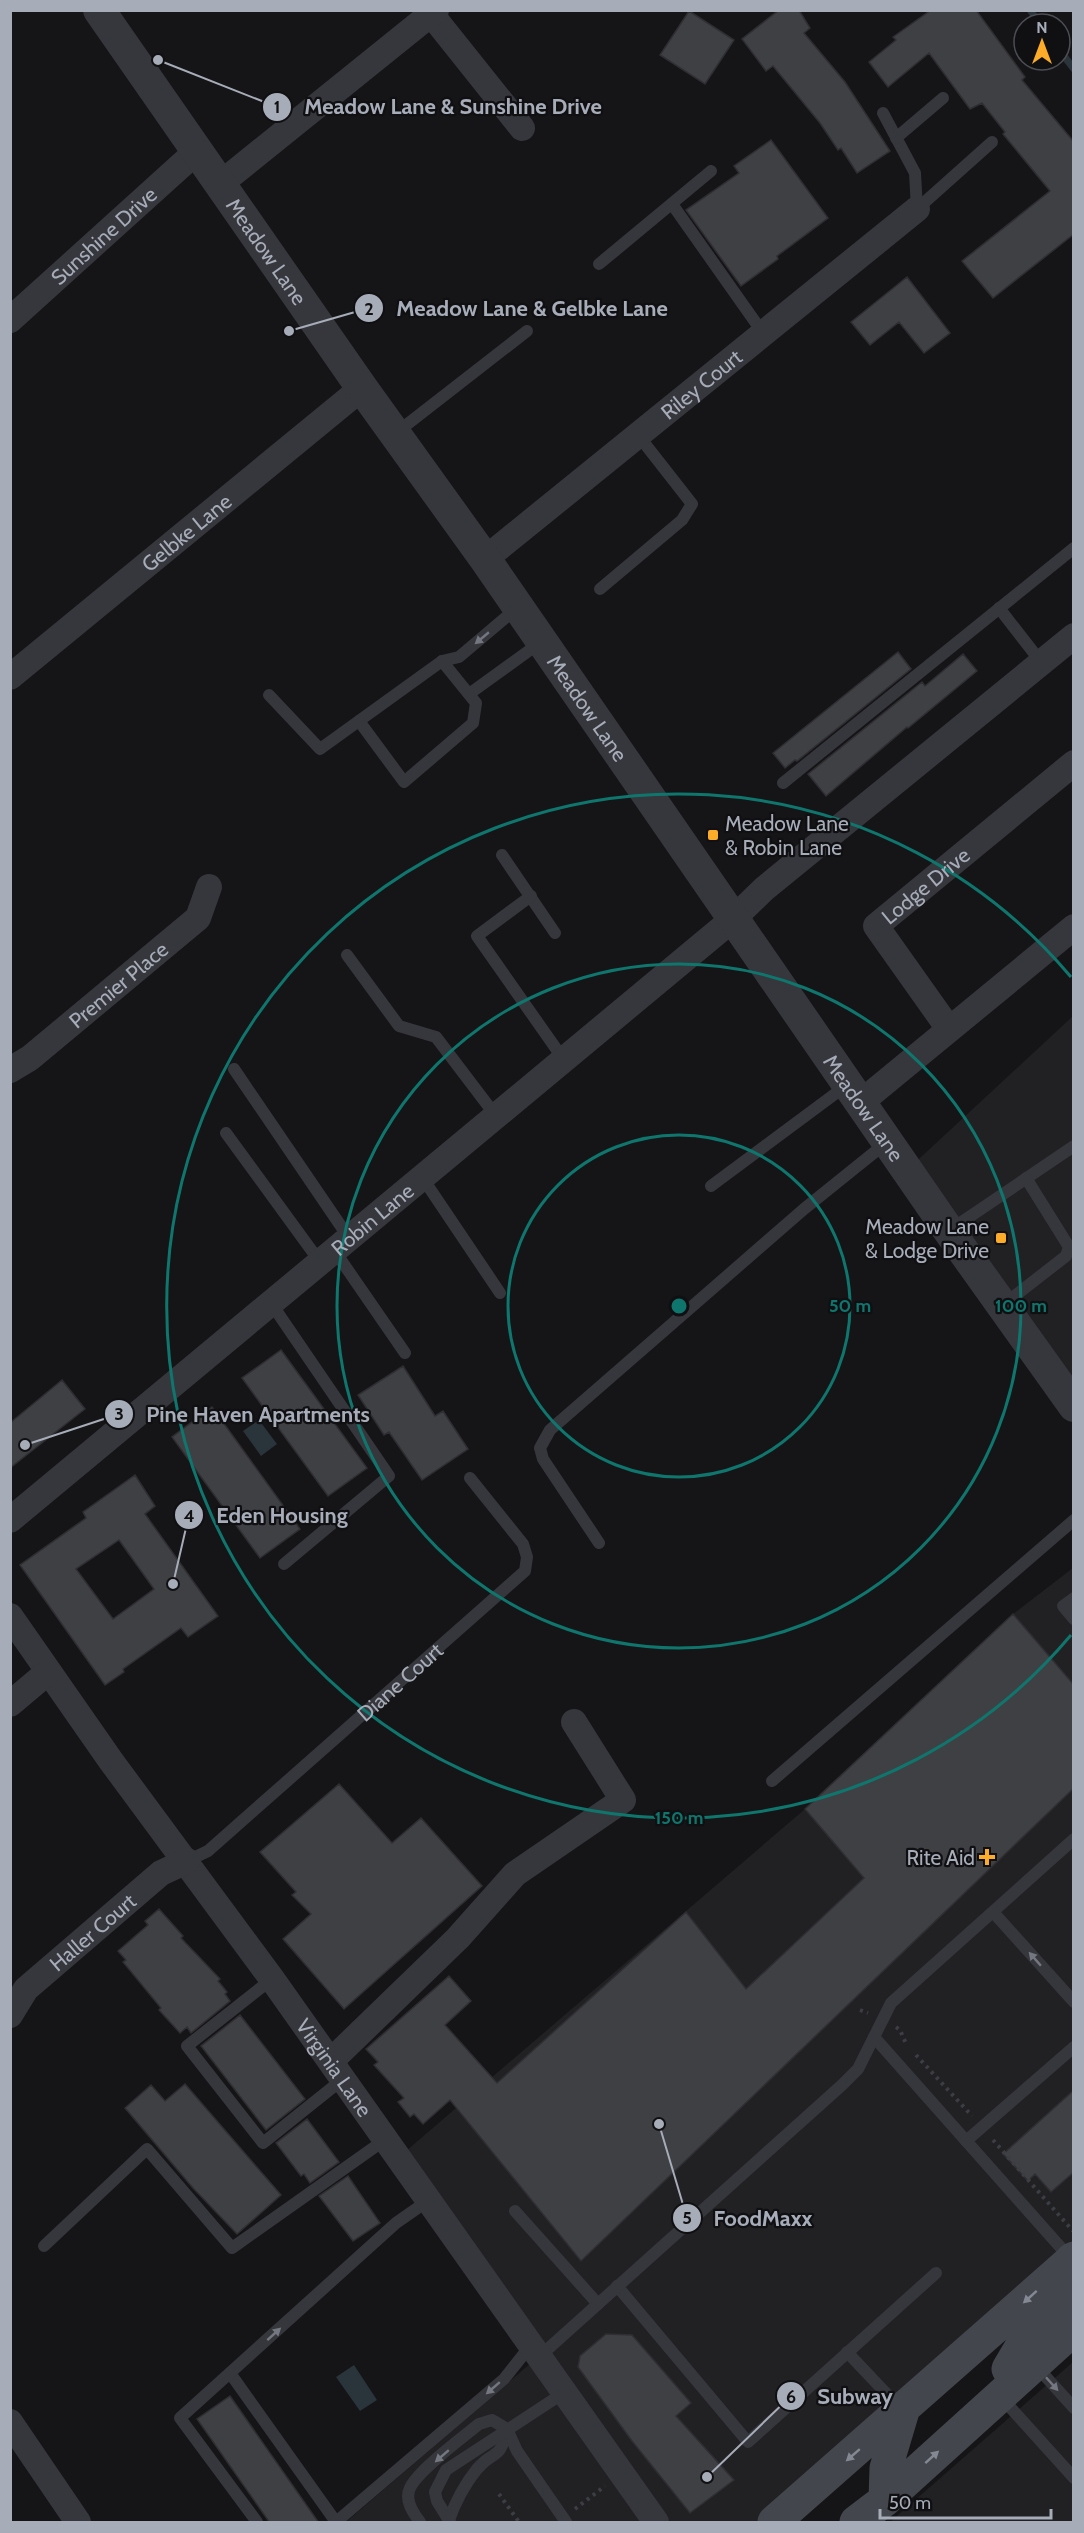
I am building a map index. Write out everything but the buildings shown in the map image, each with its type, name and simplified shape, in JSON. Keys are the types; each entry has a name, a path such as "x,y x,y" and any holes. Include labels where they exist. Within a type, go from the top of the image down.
{"main road":[{"path":"991,2404 1021,2347 1066,2299 1073,2259"},
{"path":"774,2523 1073,2259"},
{"path":"857,2522 885,2500 1074,2329"},
{"path":"885,2500 886,2468 903,2411"}],"street":[{"name":"Meadow Lane","path":"99,10 362,388 485,559 949,1231 1074,1406"},
{"path":"220,184 433,12 522,128"},
{"name":"Sunshine Drive","path":"10,320 197,151"},
{"name":"Riley Court","path":"485,559 917,209"},
{"name":"Gelbke Lane","path":"10,677 362,388"},
{"name":"Robin Lane","path":"10,1520 733,920 764,889 1074,636"},
{"name":"Lodge Drive","path":"949,1029 876,926 1074,763"},
{"name":"Premier Place","path":"10,1070 30,1058 198,918 209,887"},
{"path":"854,1093 949,1029 1074,927"},
{"name":"Virginia Lane","path":"10,1616 111,1761 187,1861 337,2070 656,2523"},
{"path":"10,1704 48,1672"},
{"path":"337,2070 515,1874 623,1800 574,1722"},
{"name":"Haller Court","path":"10,2015 26,1989 161,1873 187,1861"},
{"path":"10,2422 78,2523"}],"lane":[{"path":"896,138 943,98"},
{"path":"883,113 915,173 917,209"},
{"path":"917,209 992,142"},
{"path":"599,264 711,171"},
{"path":"672,204 763,333"},
{"path":"395,434 527,331"},
{"path":"600,588 682,519 692,504 638,435"},
{"path":"783,783 1074,548"},
{"path":"269,695 320,749 442,661 459,657 518,607"},
{"path":"999,608 1041,662"},
{"path":"469,694 542,642"},
{"path":"359,721 404,782 474,723 476,703 442,661"},
{"path":"502,855 555,933"},
{"path":"531,896 477,936 564,1060"},
{"path":"347,956 399,1026 436,1037 496,1116"},
{"path":"234,1069 334,1250 405,1353"},
{"path":"711,1186 854,1093"},
{"path":"226,1133 334,1250"},
{"path":"599,1543 543,1459 540,1448 550,1430 804,1209 889,1141"},
{"path":"949,1231 1074,1146"},
{"path":"422,1177 500,1293"},
{"path":"1002,1306 1066,1256 1069,1247 1026,1178"},
{"path":"271,1303 388,1476 284,1564"},
{"name":"Diane Court","path":"187,1861 208,1851 525,1571 527,1557 523,1544 470,1478"},
{"path":"772,1781 1074,1520"},
{"path":"1074,1598 1063,1606 1074,1619"},
{"path":"230,2373 336,2523 536,2350 598,2304 858,2069 891,2003 1074,1839"},
{"path":"993,1912 1074,2002"},
{"path":"272,1979 187,2046 263,2143 337,2070"},
{"path":"874,2037 1073,2259"},
{"path":"966,2141 1074,2047"},
{"path":"44,2246 147,2149 232,2248 386,2139"},
{"path":"257,2523 180,2418 396,2223 429,2200"},
{"path":"515,2211 598,2304"},
{"path":"617,2286 748,2442 936,2273"},
{"path":"848,2352 903,2411"},
{"path":"1034,2364 1072,2404"},
{"path":"450,2522 435,2492 446,2470 565,2392"},
{"path":"991,2404 1074,2478"},
{"path":"420,2523 412,2512 408,2500 409,2489 417,2478 479,2424 492,2420 507,2429 517,2451 564,2521"},
{"path":"450,2522 455,2505 476,2470 502,2451 507,2429"}],"path":[{"path":"564,2521 621,2473"},
{"path":"499,2494 519,2523"}],"shaded area":[{"path":"1073,1016 1073,1406 907,1170"},
{"path":"259,1420 277,1444 261,1456 243,1431"},
{"path":"1073,1568 1073,2258 774,2522 346,2522 539,2356 399,2157 805,1809 1013,1614"},
{"path":"1073,2362 1073,2522 890,2522"},
{"path":"354,2365 377,2400 360,2411 336,2377"}],"place":[{"name":"Meadow Lane & Sunshine Drive","path":"158,60"},
{"name":"Meadow Lane & Gelbke Lane","path":"289,331"},
{"name":"Meadow Lane & Robin Lane","path":"713,835"},
{"name":"Meadow Lane & Lodge Drive","path":"1001,1238"},
{"name":"Pine Haven Apartments","path":"25,1445"},
{"name":"Eden Housing","path":"173,1584"},
{"name":"Rite Aid","path":"987,1857"},
{"name":"FoodMaxx","path":"659,2124"},
{"name":"Subway","path":"707,2477"}]}
